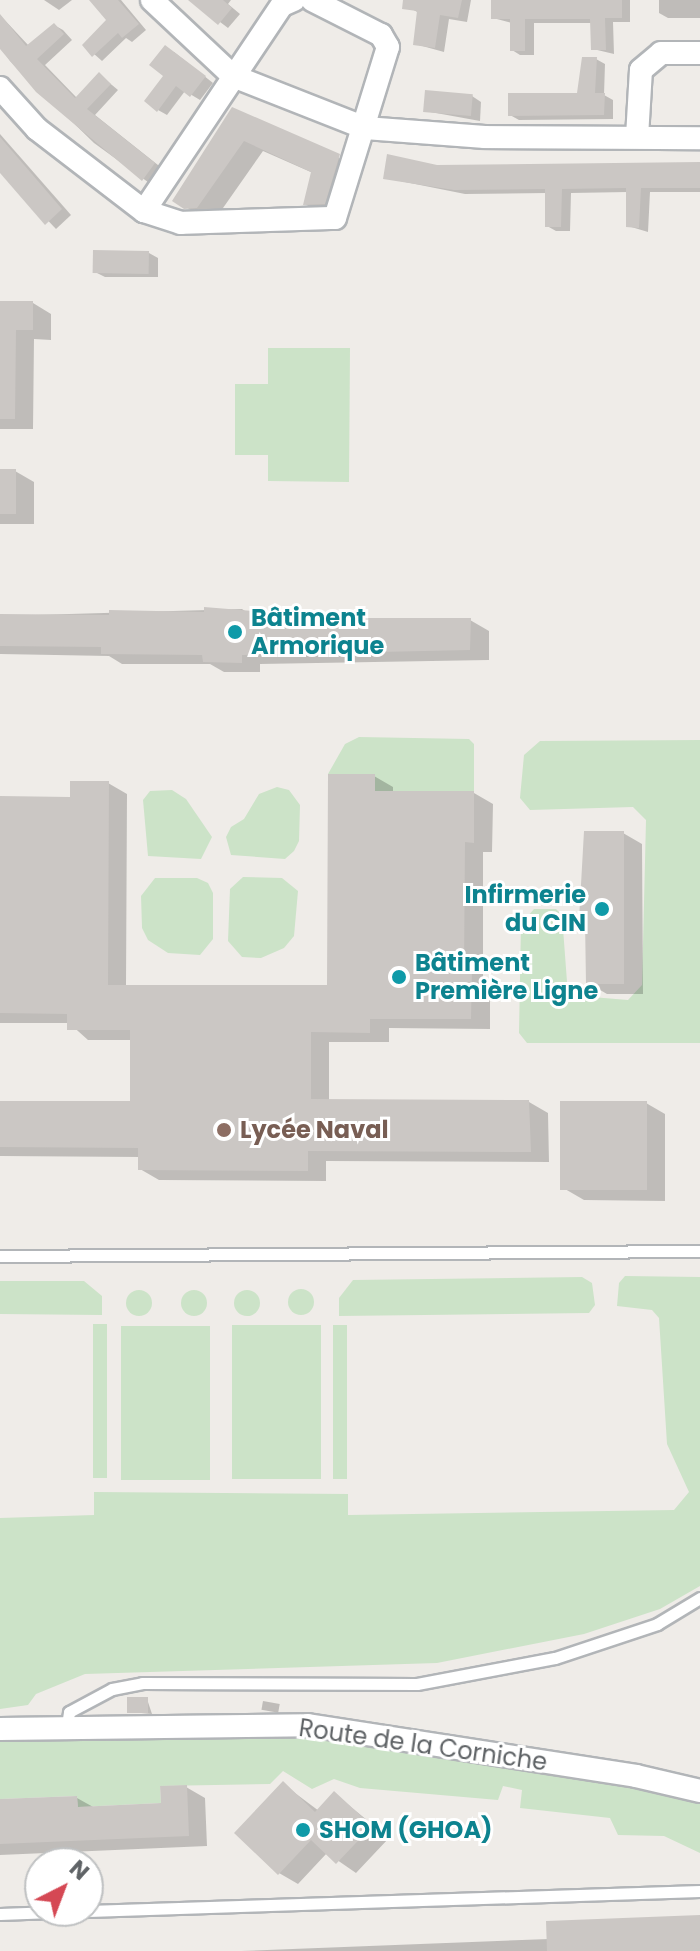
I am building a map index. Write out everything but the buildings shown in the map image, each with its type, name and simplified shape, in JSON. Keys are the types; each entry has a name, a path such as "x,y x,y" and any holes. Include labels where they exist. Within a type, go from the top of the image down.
{"street":[{"path":"152,0 233,76 365,128 485,137 700,138"},
{"path":"144,211 282,5 294,0"},
{"path":"0,88 37,129 144,211 181,223 335,218 388,47 381,35 344,6 312,0"},
{"path":"637,137 641,70 661,53 700,53"},
{"name":"Route de la Corniche","path":"0,1729 67,1725 308,1725 636,1776 700,1791"}],"lane":[{"path":"0,1256 700,1251"},
{"path":"67,1725 69,1712 112,1689 142,1683 417,1684 555,1658 657,1624 700,1598"},
{"path":"104,1910 700,1891"},
{"path":"0,1914 24,1913"}],"green space":[{"path":"268,348 350,348 349,482 268,481 268,455 235,455 235,384 268,384"},
{"path":"359,737 469,739 474,744 474,791 375,791 374,774 328,774 345,744"},
{"path":"700,740 700,1043 527,1043 519,1033 521,924 534,909 556,909 562,915 568,995 628,1000 642,985 646,820 633,807 530,810 520,798 524,755 540,741"},
{"path":"277,787 289,790 300,805 299,841 294,851 285,859 231,855 226,837 231,827 244,819 259,794"},
{"path":"172,790 186,799 212,837 201,859 148,856 143,800 150,791"},
{"path":"243,877 282,878 298,891 294,936 284,948 261,958 242,957 228,941 230,889"},
{"path":"155,878 197,878 208,883 213,893 213,939 200,955 168,953 148,940 142,928 141,896"},
{"path":"625,1276 700,1277 700,1586 660,1609 584,1634 437,1663 85,1674 36,1694 28,1705 0,1709 0,1518 94,1515 94,1492 348,1494 348,1515 674,1510 689,1492 667,1444 659,1318 652,1310 617,1306 619,1283"},
{"path":"582,1277 592,1283 595,1305 589,1313 339,1316 339,1298 353,1280"},
{"path":"0,1281 84,1281 102,1296 102,1315 0,1314"},
{"path":"301,1289 310,1293 314,1302 310,1311 301,1315 292,1311 288,1302 292,1293"},
{"path":"139,1290 148,1294 152,1303 148,1312 139,1316 130,1312 126,1303 130,1294"},
{"path":"194,1290 203,1294 207,1303 203,1312 194,1316 185,1312 181,1303 185,1294"},
{"path":"247,1290 256,1294 260,1303 256,1312 247,1316 238,1312 234,1303 238,1294"},
{"path":"93,1324 107,1324 107,1478 93,1478"},
{"path":"232,1325 321,1325 321,1479 232,1479"},
{"path":"333,1325 347,1325 347,1479 333,1479"},
{"path":"121,1326 210,1326 210,1480 121,1480"},
{"path":"323,1734 658,1785 700,1799 700,1853 664,1836 618,1835 610,1818 520,1808 522,1790 503,1786 498,1800 360,1788 334,1779 312,1789 283,1771 270,1784 160,1786 161,1803 78,1807 77,1796 0,1799 0,1742"}],"place":[{"name":"Bâtiment Armorique","path":"235,632"},
{"name":"Infirmerie du CIN","path":"602,909"},
{"name":"Bâtiment Première Ligne","path":"399,977"},
{"name":"Lycée Naval","path":"224,1130"},
{"name":"SHOM (GHOA)","path":"303,1830"}]}
